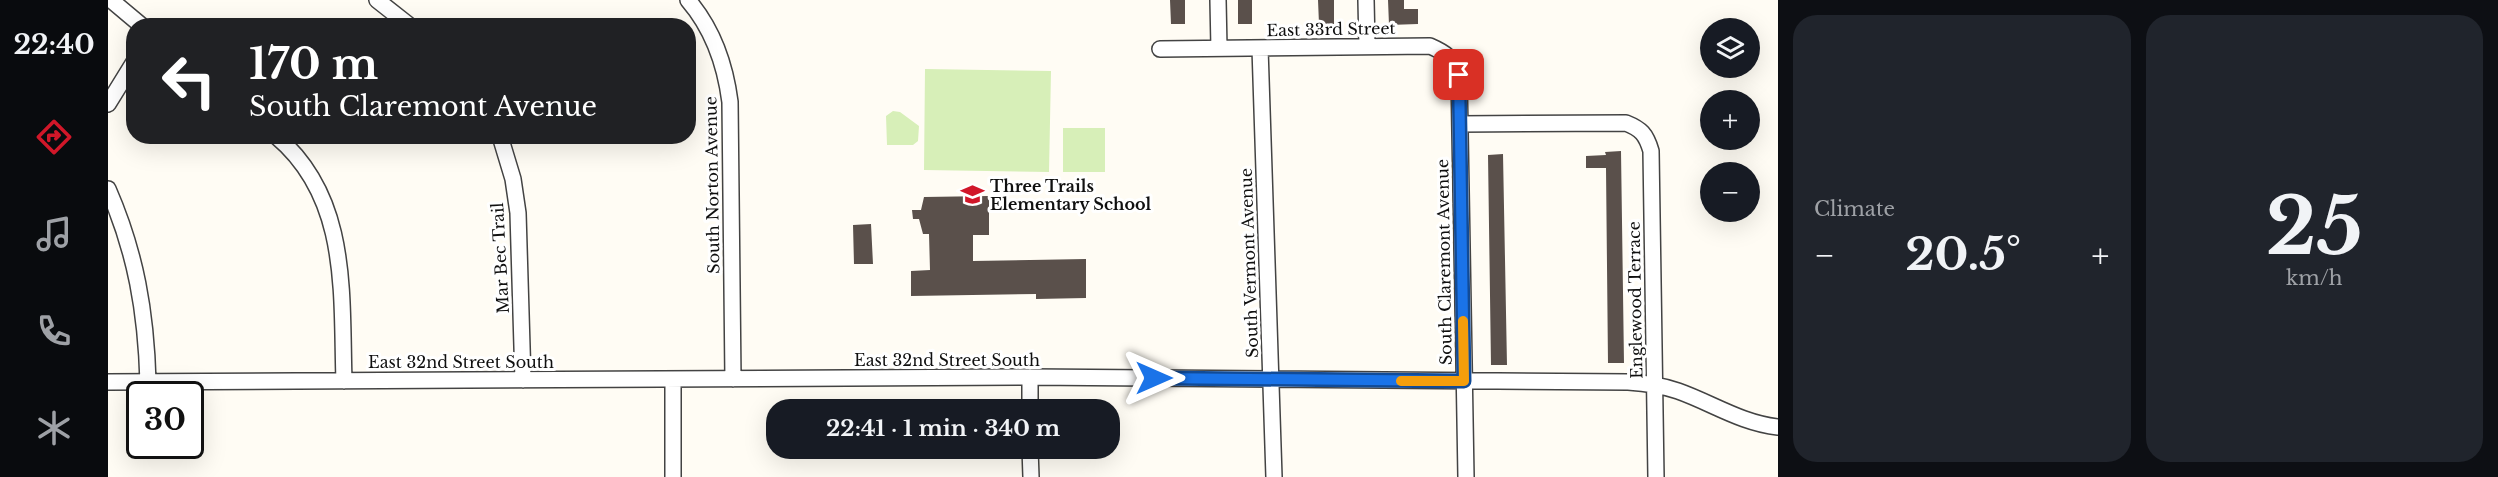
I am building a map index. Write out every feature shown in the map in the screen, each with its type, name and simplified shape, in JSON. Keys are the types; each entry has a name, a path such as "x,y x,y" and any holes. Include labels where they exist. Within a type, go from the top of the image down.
{"street":[{"path":"111,0 132,18"},
{"path":"377,0 400,18"},
{"name":"South Norton Avenue","path":"688,0 697,11 719,50 727,75 734,379"},
{"path":"1218,0 1219,48"},
{"path":"1366,0 1367,46"},
{"name":"East 33rd Street","path":"1160,49 1430,46 1443,52"},
{"name":"South Vermont Avenue","path":"1260,48 1274,477"},
{"name":"South Claremont Avenue","path":"1443,52 1454,61 1459,75 1466,477"},
{"path":"108,104 126,75"},
{"name":"Englewood Terrace","path":"1460,124 1626,123 1637,127 1647,136 1651,151 1656,477"},
{"path":"283,144 301,164 317,189 331,222 340,257 344,381"},
{"name":"Mar Bec Trail","path":"502,144 513,179 518,213 523,380"},
{"path":"108,189 121,219 138,277 146,329 148,381"},
{"path":"1030,377 1030,399"},
{"name":"East 32nd Street South","path":"204,382 1030,377 1628,382 1654,384 1678,391 1734,416 1778,427"},
{"path":"673,379 673,477"},
{"name":"East 32nd Street South","path":"108,382 126,382"},
{"path":"1030,459 1031,477"}],"green space":[{"path":"925,69 1051,71 1049,172 924,170"},
{"path":"893,111 900,112 919,126 918,141 913,145 887,145 886,116"},
{"path":"1063,128 1105,128 1105,172 1063,172"}],"building":[{"path":"1170,0 1185,0 1185,24 1171,24"},
{"path":"1238,0 1252,0 1252,24 1238,24"},
{"path":"1318,0 1334,0 1334,24 1319,24"},
{"path":"1388,0 1404,0 1404,9 1418,9 1418,24 1389,25"},
{"path":"1621,151 1624,363 1608,363 1606,168 1586,168 1586,156 1606,155 1605,152"},
{"path":"1503,154 1507,365 1491,365 1488,155"},
{"name":"Three Trails Elementary School","path":"989,196 989,235 973,235 973,261 1086,259 1086,298 1036,299 1036,294 911,296 911,271 930,270 929,234 923,234 919,219 913,219 912,210 921,210 924,197"},
{"path":"871,224 873,264 854,264 853,225"}],"slow traffic":[{"path":"1401,381 1464,381 1463,321"}],"place":[{"name":"Three Trails Elementary School","path":"972,195"}],"route":[{"path":"1154,378 1464,381 1459,75"}]}
